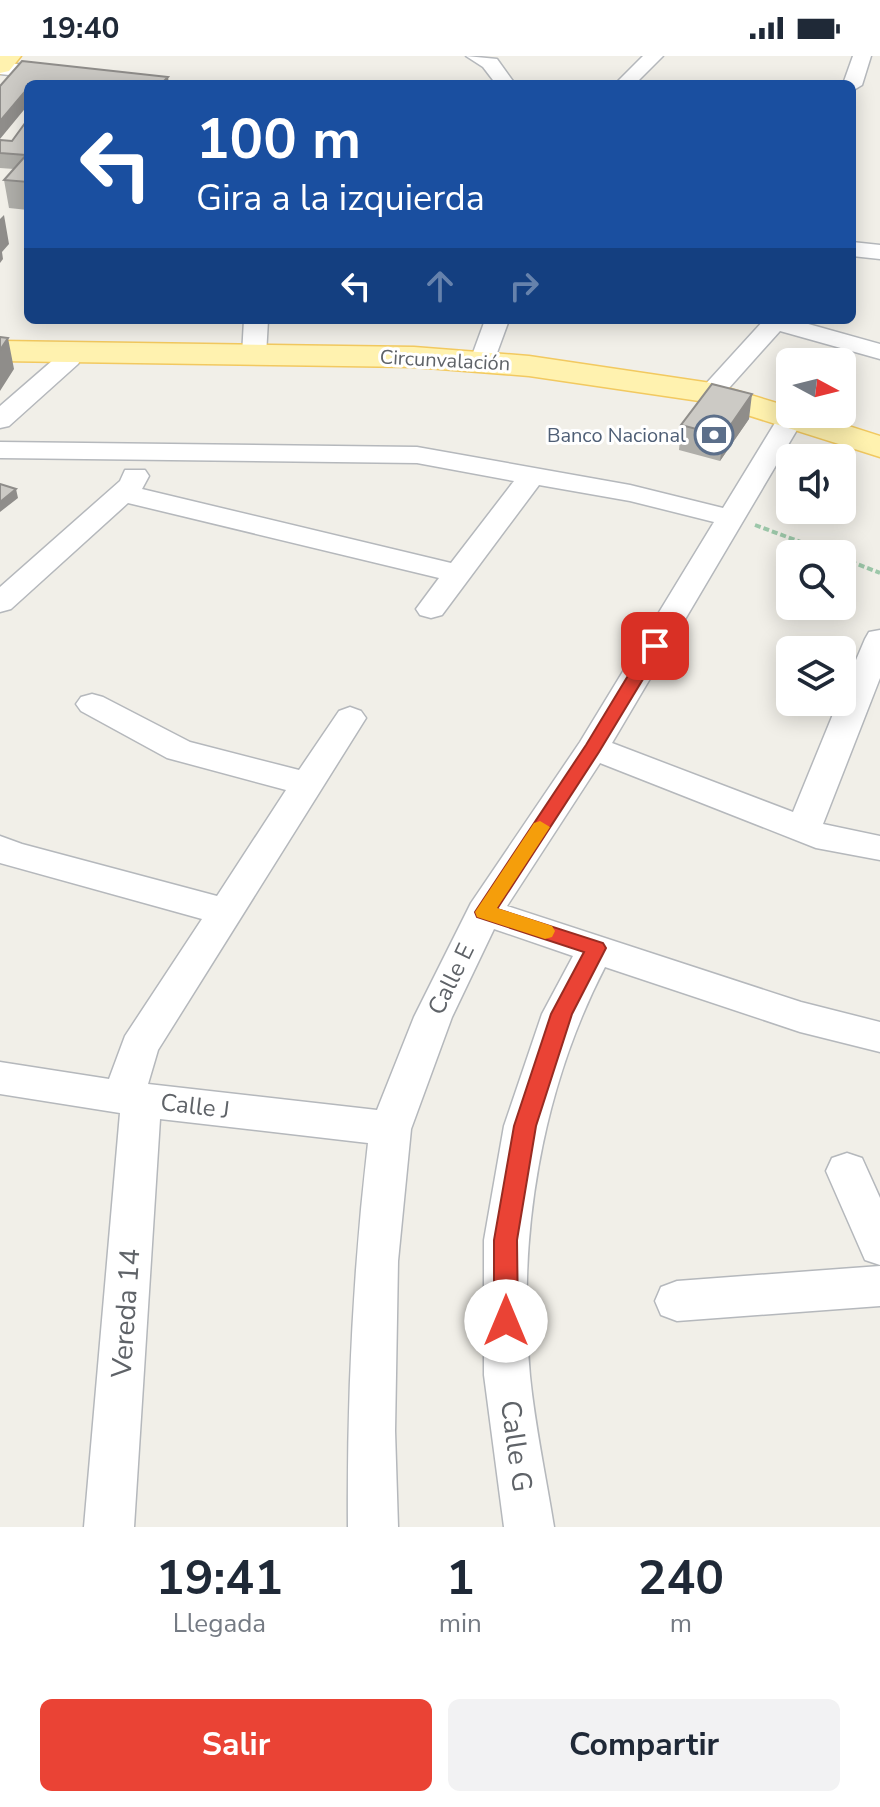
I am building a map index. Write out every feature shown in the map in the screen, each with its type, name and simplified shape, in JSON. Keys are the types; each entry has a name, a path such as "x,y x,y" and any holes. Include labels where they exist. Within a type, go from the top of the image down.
{"main road":[{"path":"0,67 9,56"},
{"path":"0,343 103,347 172,354"},
{"name":"Circunvalación","path":"0,351 414,357 482,361 711,393 776,413"},
{"path":"0,359 172,354"},
{"name":"Circunvalación","path":"822,428 880,447"}],"street":[{"path":"475,56 490,63 503,80"},
{"path":"628,80 654,56"},
{"path":"854,80 862,56"},
{"path":"0,67 106,80"},
{"path":"254,355 256,324"},
{"path":"482,361 496,324"},
{"path":"711,393 773,324"},
{"path":"786,324 880,352"},
{"path":"0,420 69,359"},
{"name":"Calle E","path":"373,1527 371,1431 376,1261 390,1129 433,1017 484,912 593,748 785,428"},
{"path":"0,450 417,455 630,493 731,518"},
{"path":"0,603 132,484 143,453"},
{"path":"431,609 532,476"},
{"path":"122,493 458,574"},
{"path":"803,829 880,639"},
{"path":"92,704 179,750 307,784"},
{"name":"Vereda 14","path":"109,1527 132,1098 139,1047 350,718"},
{"path":"593,748 828,839 880,848"},
{"path":"0,848 225,912"},
{"path":"484,912 800,1017 880,1037"},
{"name":"Calle G","path":"529,1527 507,1375 506,1240 525,1126 561,1014 596,948"},
{"name":"Calle J","path":"0,1078 132,1098 390,1129"},
{"path":"847,1171 880,1246"},
{"path":"677,1301 880,1286"}],"path":[{"path":"773,530 798,540"},
{"path":"856,564 880,573"}],"building":[{"path":"22,61 168,77 165,80 24,80 24,93 0,121 0,86"},
{"path":"24,124 24,155 0,153 0,140 12,141"},
{"path":"24,158 24,182 4,180"},
{"path":"0,337 8,338 0,350"},
{"path":"712,384 752,394 723,436 681,425"},
{"path":"0,484 16,489 0,502"}],"slow traffic":[{"path":"540,827 484,912 545,931"}],"place":[{"name":"Banco Nacional","path":"714,435"}],"route":[{"path":"506,1321 506,1240 525,1126 561,1014 596,948 484,912 593,748 655,646"}]}
